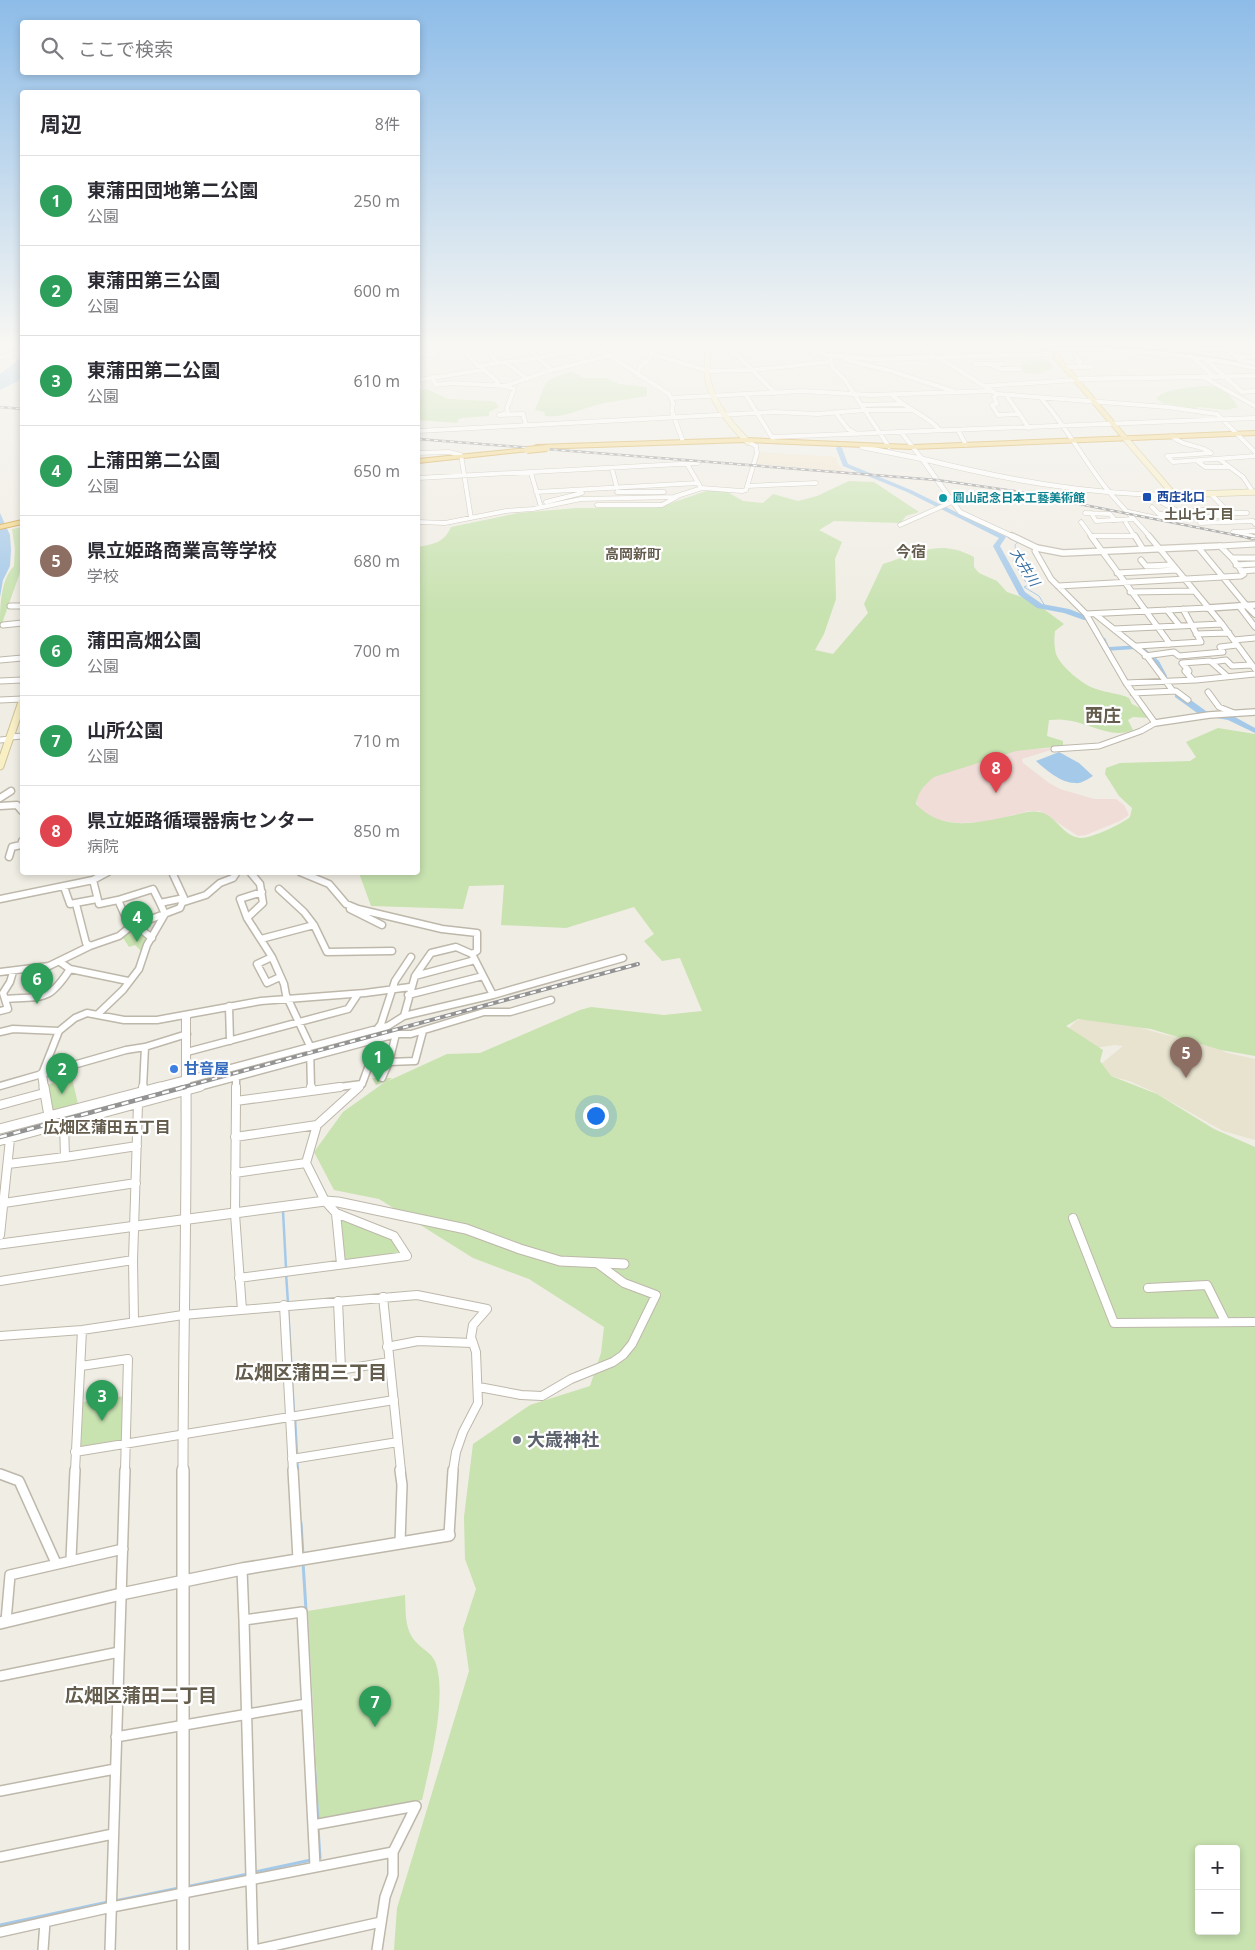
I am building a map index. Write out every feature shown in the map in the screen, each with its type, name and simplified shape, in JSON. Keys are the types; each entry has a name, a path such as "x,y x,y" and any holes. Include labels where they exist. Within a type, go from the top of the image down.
{"highway":[{"path":"420,460 530,449 773,439 912,447 1255,433"},
{"path":"461,456 518,449 683,442 747,441 862,447"},
{"path":"0,526 20,521"}],"main road":[{"path":"740,432 747,441"},
{"path":"1119,432 1174,495 1254,492"},
{"path":"1,762 20,707"}],"street":[{"path":"679,432 683,442"},
{"path":"769,432 773,439 901,432 960,512 1037,548 1063,553 1255,544"},
{"path":"854,432 858,434"},
{"path":"959,432 966,445"},
{"path":"1066,432 1121,507 1129,512 1157,518 1179,514"},
{"path":"881,433 892,447 892,452 922,459"},
{"path":"1235,434 1255,452"},
{"path":"1172,436 1178,442 1207,449 1243,477 1254,492"},
{"path":"420,522 445,523 581,499 674,497 702,488 742,491 746,490 757,449 747,441"},
{"path":"862,447 1044,485 1111,494 1174,495"},
{"path":"420,454 449,452 461,456 471,518"},
{"path":"1211,453 1167,456 1173,462 1255,456"},
{"path":"1196,460 1205,468 1229,467"},
{"path":"420,478 698,463"},
{"path":"687,464 702,488"},
{"path":"612,469 617,488"},
{"path":"531,473 541,506"},
{"path":"536,492 698,483"},
{"path":"747,486 816,483"},
{"path":"541,506 566,496 585,493 664,492"},
{"path":"597,505 662,505 683,494"},
{"path":"1212,494 1229,513"},
{"path":"1147,496 1186,518 1221,516 1219,513 1247,513"},
{"path":"900,525 952,502"},
{"path":"1152,507 1160,514 1179,514"},
{"path":"1129,512 1222,624 1253,667"},
{"path":"1085,513 1092,514 1096,521 1134,519"},
{"path":"1200,523 1253,521 1255,524"},
{"path":"1081,522 1104,551 1130,592 1170,644"},
{"path":"1126,523 1143,549"},
{"path":"1255,531 1233,532 1255,538"},
{"path":"1092,536 1134,536"},
{"path":"1058,586 1241,576 1244,574 1220,546"},
{"path":"1198,547 1222,577 1255,626"},
{"path":"1037,548 1035,551 1058,586 1086,614 1126,682 1155,723"},
{"path":"1232,558 1255,558"},
{"path":"1141,560 1146,566 1172,565"},
{"path":"1236,565 1255,564"},
{"path":"1117,573 1177,570"},
{"path":"1241,571 1255,570"},
{"path":"1130,592 1194,591"},
{"path":"1086,614 1255,605"},
{"path":"10,606 20,606"},
{"path":"1242,606 1255,614"},
{"path":"1137,646 1201,642 1183,609"},
{"path":"1167,610 1179,625"},
{"path":"1095,614 1137,646 1154,663 1163,680 1172,691"},
{"path":"3,625 20,624"},
{"path":"1114,629 1222,624"},
{"path":"1196,634 1229,633"},
{"path":"1234,640 1255,638"},
{"path":"1186,643 1198,661"},
{"path":"1182,656 1223,652 1220,647 1237,645"},
{"path":"1145,656 1174,652 1188,662"},
{"path":"1213,652 1220,660"},
{"path":"0,660 20,658"},
{"path":"1192,679 1185,671 1189,670 1182,663 1226,660 1232,666 1253,667"},
{"path":"1211,662 1227,676"},
{"path":"1126,682 1255,674"},
{"path":"0,681 20,680"},
{"path":"1133,693 1176,691 1188,700"},
{"path":"1208,692 1219,707 1234,714"},
{"path":"0,700 20,701"},
{"path":"1054,749 1099,746 1141,731 1155,723 1189,717 1255,712"},
{"path":"0,740 20,736"},
{"path":"0,798 11,791"},
{"path":"0,806 17,805 20,808"},
{"path":"9,857 12,847 20,845"},
{"path":"0,899 64,887 93,880 102,875"},
{"path":"0,972 37,969 60,962 90,946 119,936 133,926 180,908 184,900 173,875"},
{"path":"160,903 206,895 220,883 233,878 236,875"},
{"path":"247,918 263,903 260,884 252,875"},
{"path":"307,875 329,884 352,911 382,925"},
{"path":"93,880 99,904 153,889 164,914 139,969 123,990 100,1013"},
{"path":"64,887 70,904 97,899"},
{"path":"279,889 304,912 314,925 327,952 392,951"},
{"path":"262,892 240,899 247,918 272,957 310,1046 311,1091"},
{"path":"118,900 133,926 152,938"},
{"path":"76,904 86,943 90,946"},
{"path":"346,904 358,909 442,929 477,933 477,951 473,957 415,976"},
{"path":"261,939 314,925"},
{"path":"404,1016 410,987 415,976 431,953 456,947 473,957 493,995"},
{"path":"272,957 257,964 267,984 280,977"},
{"path":"377,1029 381,1024 391,988 399,970 411,958"},
{"path":"0,1130 143,1090 388,1026 404,1016 493,995 623,958"},
{"path":"60,962 70,969 128,981"},
{"path":"5,999 48,996 59,986 70,969"},
{"path":"0,1010 8,1008 3,993 10,982 13,972"},
{"path":"408,995 483,976"},
{"path":"49,1116 42,1074 58,1031 76,1017 87,1013 100,1013 113,1018 159,1020 288,997 358,994 381,992 391,988 410,987"},
{"path":"187,1052 348,1009 358,994"},
{"path":"0,1142 376,1039 396,1034 410,1034 423,1031 484,1012 510,1012 551,1000"},
{"path":"229,1006 230,1041"},
{"path":"183,1950 183,1316 187,1218 186,1016"},
{"path":"0,1032 13,1029 58,1031"},
{"path":"369,1031 376,1039"},
{"path":"389,1062 416,1061 423,1031"},
{"path":"0,1086 186,1034"},
{"path":"382,1078 389,1062 396,1034"},
{"path":"239,1278 407,1256 394,1236 336,1213 324,1201 306,1163 317,1125 362,1084 376,1039"},
{"path":"143,1090 145,1047"},
{"path":"236,1078 235,1214 242,1310"},
{"path":"236,1102 362,1084"},
{"path":"0,1105 44,1092"},
{"path":"134,1321 133,1260 138,1104"},
{"path":"64,1124 65,1157"},
{"path":"235,1137 317,1125"},
{"path":"0,1235 4,1203 3,1184 8,1164 10,1139"},
{"path":"8,1164 138,1146"},
{"path":"234,1173 306,1163"},
{"path":"4,1203 136,1183"},
{"path":"0,1244 324,1201 338,1202 466,1229 520,1249 560,1261 624,1264"},
{"path":"336,1213 341,1264"},
{"path":"1073,1218 1114,1323 1255,1322"},
{"path":"0,1281 133,1260"},
{"path":"479,1387 518,1393 529,1397 542,1396 557,1390 573,1378 623,1355 632,1344 656,1295 627,1286 618,1281 597,1263"},
{"path":"1148,1288 1207,1285 1224,1321"},
{"path":"0,1336 82,1330 134,1321 242,1310 417,1295 487,1308 473,1324 471,1337 479,1387 478,1403 463,1432 456,1452 449,1535 242,1569 183,1583 121,1594 3,1622 10,1575 71,1559 123,1549"},
{"path":"383,1297 402,1485 400,1543"},
{"path":"338,1301 341,1369"},
{"path":"284,1306 298,1559"},
{"path":"71,1559 82,1330"},
{"path":"387,1347 418,1341 473,1343"},
{"path":"81,1366 128,1359 110,1950"},
{"path":"288,1378 389,1362"},
{"path":"75,1452 394,1400"},
{"path":"292,1460 398,1442"},
{"path":"0,1474 19,1481 56,1563"},
{"path":"242,1569 254,1950 381,1922"},
{"path":"244,1620 302,1612 315,1866"},
{"path":"0,1676 119,1652"},
{"path":"116,1737 306,1704"},
{"path":"0,1791 115,1769"},
{"path":"313,1825 416,1806 393,1852 393,1875 384,1897 377,1950"},
{"path":"0,1857 113,1834"},
{"path":"0,1932 112,1907 183,1888 251,1880 393,1852"},
{"path":"43,1950 45,1922"}],"shaded area":[{"path":"759,452 836,457 837,463 843,469 842,471 756,464"},
{"path":"1053,748 1022,759 1023,763 1060,789 1094,799 1116,799 1124,805 1129,815 1120,821 1086,835 1078,836 1040,811 1029,811 986,822 956,823 939,820 925,814 917,804 917,797 923,785 934,776 1016,750"},
{"path":"1085,1019 1127,1024 1166,1035 1198,1040 1228,1053 1255,1059 1255,1140 1223,1131 1152,1091 1129,1081 1107,1075 1101,1064 1123,1046 1115,1045 1096,1048 1068,1029 1077,1020"}],"green space":[{"path":"849,481 874,482 919,512 906,516 901,523 834,521 819,530 842,542 835,559 836,599 824,634 815,650 833,654 868,613 864,604 883,564 929,549 939,548 961,551 974,557 974,567 979,573 997,581 1007,592 1033,601 1064,624 1055,631 1056,654 1073,675 1091,687 1129,698 1132,704 1142,709 1149,718 1133,717 1128,720 1133,730 1116,733 1072,721 1049,720 1047,736 1063,741 1063,746 1016,751 934,777 927,783 918,796 916,804 926,813 937,819 948,822 973,823 1029,812 1040,812 1051,817 1064,830 1075,837 1092,836 1130,817 1132,808 1119,796 1105,774 1106,768 1120,763 1190,761 1196,757 1186,742 1218,728 1255,734 1255,1056 1221,1050 1151,1029 1078,1019 1066,1026 1103,1050 1100,1061 1111,1076 1157,1094 1214,1129 1255,1147 1255,1950 394,1950 397,1908 469,1671 463,1629 476,1589 465,1559 464,1517 473,1444 530,1405 590,1386 601,1353 604,1327 529,1279 473,1258 379,1199 334,1190 314,1152 343,1112 385,1082 376,1085 372,1078 392,1078 388,1081 447,1054 480,1053 591,1007 664,1015 702,1011 680,958 662,961 644,941 654,934 634,907 566,928 501,925 504,885 469,886 463,909 371,906 360,875 420,875 420,547 434,544 442,540 451,527 518,513 577,508 657,508 709,490 724,490 743,501 763,503 773,494 798,501 817,496"},
{"path":"20,527 20,573 0,629 3,587 9,572 14,566 15,549 12,529"},
{"path":"135,927 149,938 142,952 135,945 129,947 122,936"},
{"path":"72,1078 78,1104 53,1111 46,1085"},
{"path":"339,1217 393,1238 403,1254 344,1261"},
{"path":"124,1396 122,1440 81,1448 83,1402"},
{"path":"405,1595 406,1615 410,1634 433,1658 439,1678 439,1713 422,1800 319,1819 308,1611"}],"water":[{"path":"0,513 10,535 11,550 10,566 3,580 0,597"},
{"path":"1059,752 1079,763 1093,776 1080,783 1064,781 1036,761"}],"waterway":[{"name":"大井川","path":"839,448 845,465 909,491 1003,537 996,546 1022,593 1040,606 1066,611 1084,618"},
{"path":"1006,536 1011,539"},
{"path":"1018,542 1015,545 1016,556 1014,556 1016,560 1013,560 1029,585 1024,587 1039,596 1045,606"},
{"name":"大井川","path":"1102,640 1107,649 1138,647 1156,663 1163,676"},
{"name":"大井川","path":"1178,695 1203,713 1230,718 1255,731"},
{"path":"283,1211 286,1268"},
{"path":"286,1273 288,1303"},
{"path":"288,1308 292,1376"},
{"path":"292,1380 294,1413"},
{"path":"295,1418 297,1455"},
{"path":"297,1460 298,1470"},
{"path":"301,1523 303,1555"},
{"path":"303,1562 306,1610"},
{"path":"313,1745 318,1820"},
{"path":"318,1827 320,1858 318,1858"},
{"path":"255,1872 311,1860"},
{"path":"186,1887 248,1874"},
{"path":"115,1901 179,1888"},
{"path":"0,1925 108,1902"}],"railway":[{"path":"420,439 937,480 1014,491 1255,539"},
{"path":"180,1088 638,964"},
{"path":"0,1137 185,1087"}],"place":[{"name":"西庄北口","path":"1147,497"},
{"name":"圓山記念日本工藝美術館","path":"943,498"},
{"name":"県立姫路循環器病センター","path":"996,793"},
{"name":"上蒲田第二公園","path":"137,942"},
{"name":"蒲田高畑公園","path":"37,1004"},
{"name":"甘音屋","path":"174,1069"},
{"name":"県立姫路商業高等学校","path":"1186,1078"},
{"name":"東蒲田団地第二公園","path":"378,1082"},
{"name":"東蒲田第三公園","path":"62,1094"},
{"name":"東蒲田第二公園","path":"102,1421"},
{"name":"大歳神社","path":"517,1440"},
{"name":"山所公園","path":"375,1727"}],"district":[{"name":"土山七丁目","path":"1199,514"},
{"name":"今宿","path":"911,552"},
{"name":"高岡新町","path":"633,554"},
{"name":"西庄","path":"1103,716"},
{"name":"広畑区蒲田五丁目","path":"107,1127"},
{"name":"広畑区蒲田三丁目","path":"311,1372"},
{"name":"広畑区蒲田二丁目","path":"141,1695"}]}
